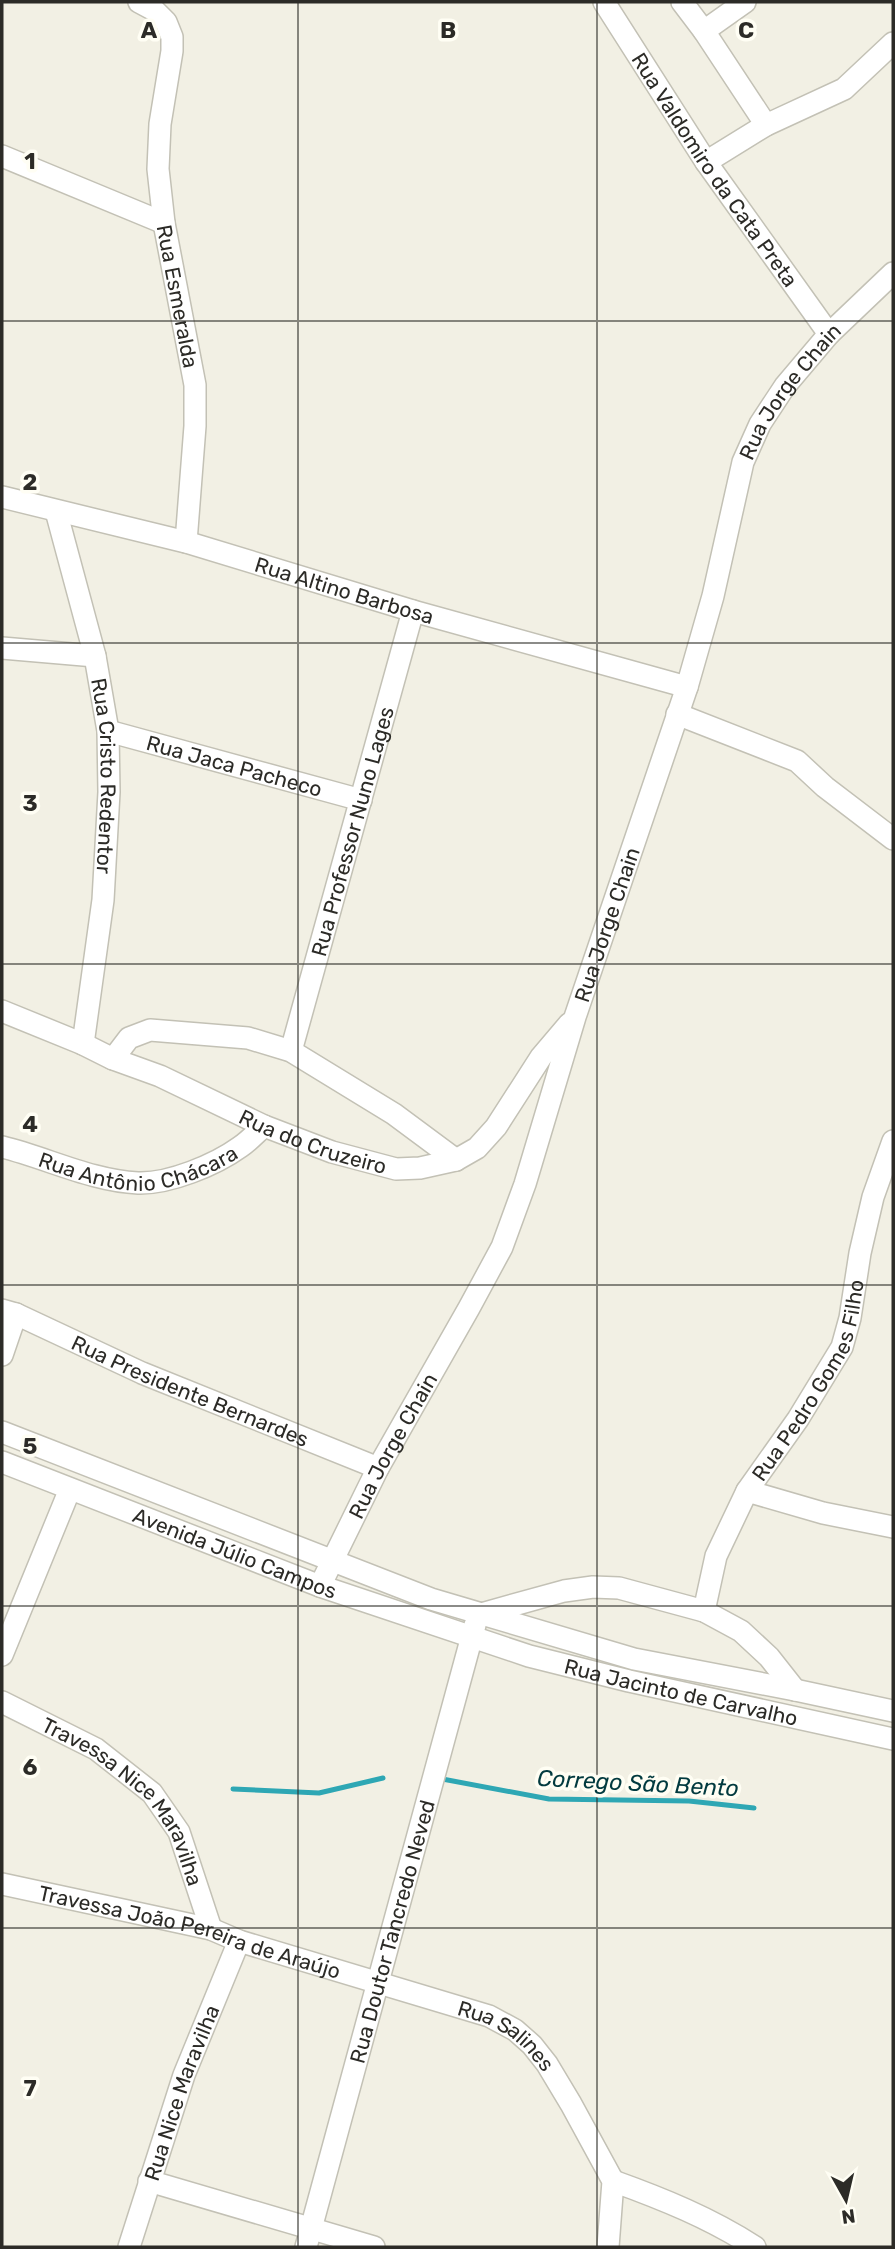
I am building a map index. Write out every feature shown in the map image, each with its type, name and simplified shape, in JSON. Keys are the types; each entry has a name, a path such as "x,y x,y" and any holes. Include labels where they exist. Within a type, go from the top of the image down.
{"street":[{"name":"Rua Esmeralda","path":"139,2 154,10 166,22 172,37 160,124 158,169 164,223 195,385 195,425 186,542"},
{"name":"Rua Valdomiro da Cata Preta","path":"604,2 706,162 829,334"},
{"path":"682,2 766,125"},
{"path":"704,31 745,2"},
{"path":"706,162 766,125 844,89 893,43"},
{"path":"2,156 164,223"},
{"name":"Rua Jorge Chain","path":"320,1586 379,1468 502,1247 526,1185 575,1017 687,687 713,596 743,462 760,424 785,386 829,334 893,273"},
{"name":"Rua Altino Barbosa","path":"2,497 186,542 413,611 687,687"},
{"name":"Rua Cristo Redentor","path":"56,511 95,656 108,731 109,792 103,900 83,1044"},
{"name":"Rua Professor Nuno Lages","path":"290,1051 413,611"},
{"path":"2,648 95,656"},
{"path":"677,714 797,761 825,787 893,839"},
{"name":"Rua Jaca Pacheco","path":"108,731 361,800"},
{"name":"Rua do Cruzeiro","path":"2,1011 113,1059 160,1076 264,1126 332,1152 396,1169 420,1168 456,1160 477,1147 496,1127 541,1057 575,1017"},
{"path":"113,1059 129,1038 150,1030 248,1038 290,1051 394,1114 456,1160"},
{"name":"Rua Antônio Chácara","path":"2,1147 99,1176 140,1183 180,1176 214,1161 240,1147 264,1126"},
{"name":"Rua Pedro Gomes Filho","path":"704,1611 716,1556 747,1491 798,1419 842,1347 873,1197 893,1141"},
{"path":"2,1355 9,1312"},
{"name":"Rua Presidente Bernardes","path":"9,1312 142,1373 379,1468"},
{"path":"2,1432 431,1599 634,1659 893,1711"},
{"name":"Avenida Júlio Campos","path":"2,1462 320,1586 471,1636"},
{"path":"2,1655 70,1489"},
{"path":"747,1491 823,1513 893,1527"},
{"path":"263,1564 273,1538"},
{"path":"479,1614 564,1591 593,1587 619,1588 704,1611 741,1631 769,1657 795,1690"},
{"name":"Rua Doutor Tancredo Neved","path":"308,2238 479,1614"},
{"name":"Rua Jacinto de Carvalho","path":"471,1636 529,1656 629,1681 893,1739"},
{"path":"629,1681 634,1659"},
{"name":"Travessa Nice Maravilha","path":"2,1702 96,1749 152,1793 179,1832 211,1929"},
{"name":"Travessa João Pereira de Araújo","path":"2,1884 211,1929 239,1941 377,1983"},
{"name":"Rua Nice Maravilha","path":"129,2247 184,2075 239,1941"},
{"name":"Rua Salines","path":"377,1983 489,2016 515,2030 547,2064 613,2181"},
{"path":"608,2247 613,2181 666,2200 727,2229 755,2247"},
{"path":"149,2182 308,2238 374,2247"}],"waterway":[{"name":"Corrego São Bento","path":"233,1789 319,1793 383,1778"},
{"name":"Corrego São Bento","path":"437,1778 549,1799 689,1801 754,1808"}]}
